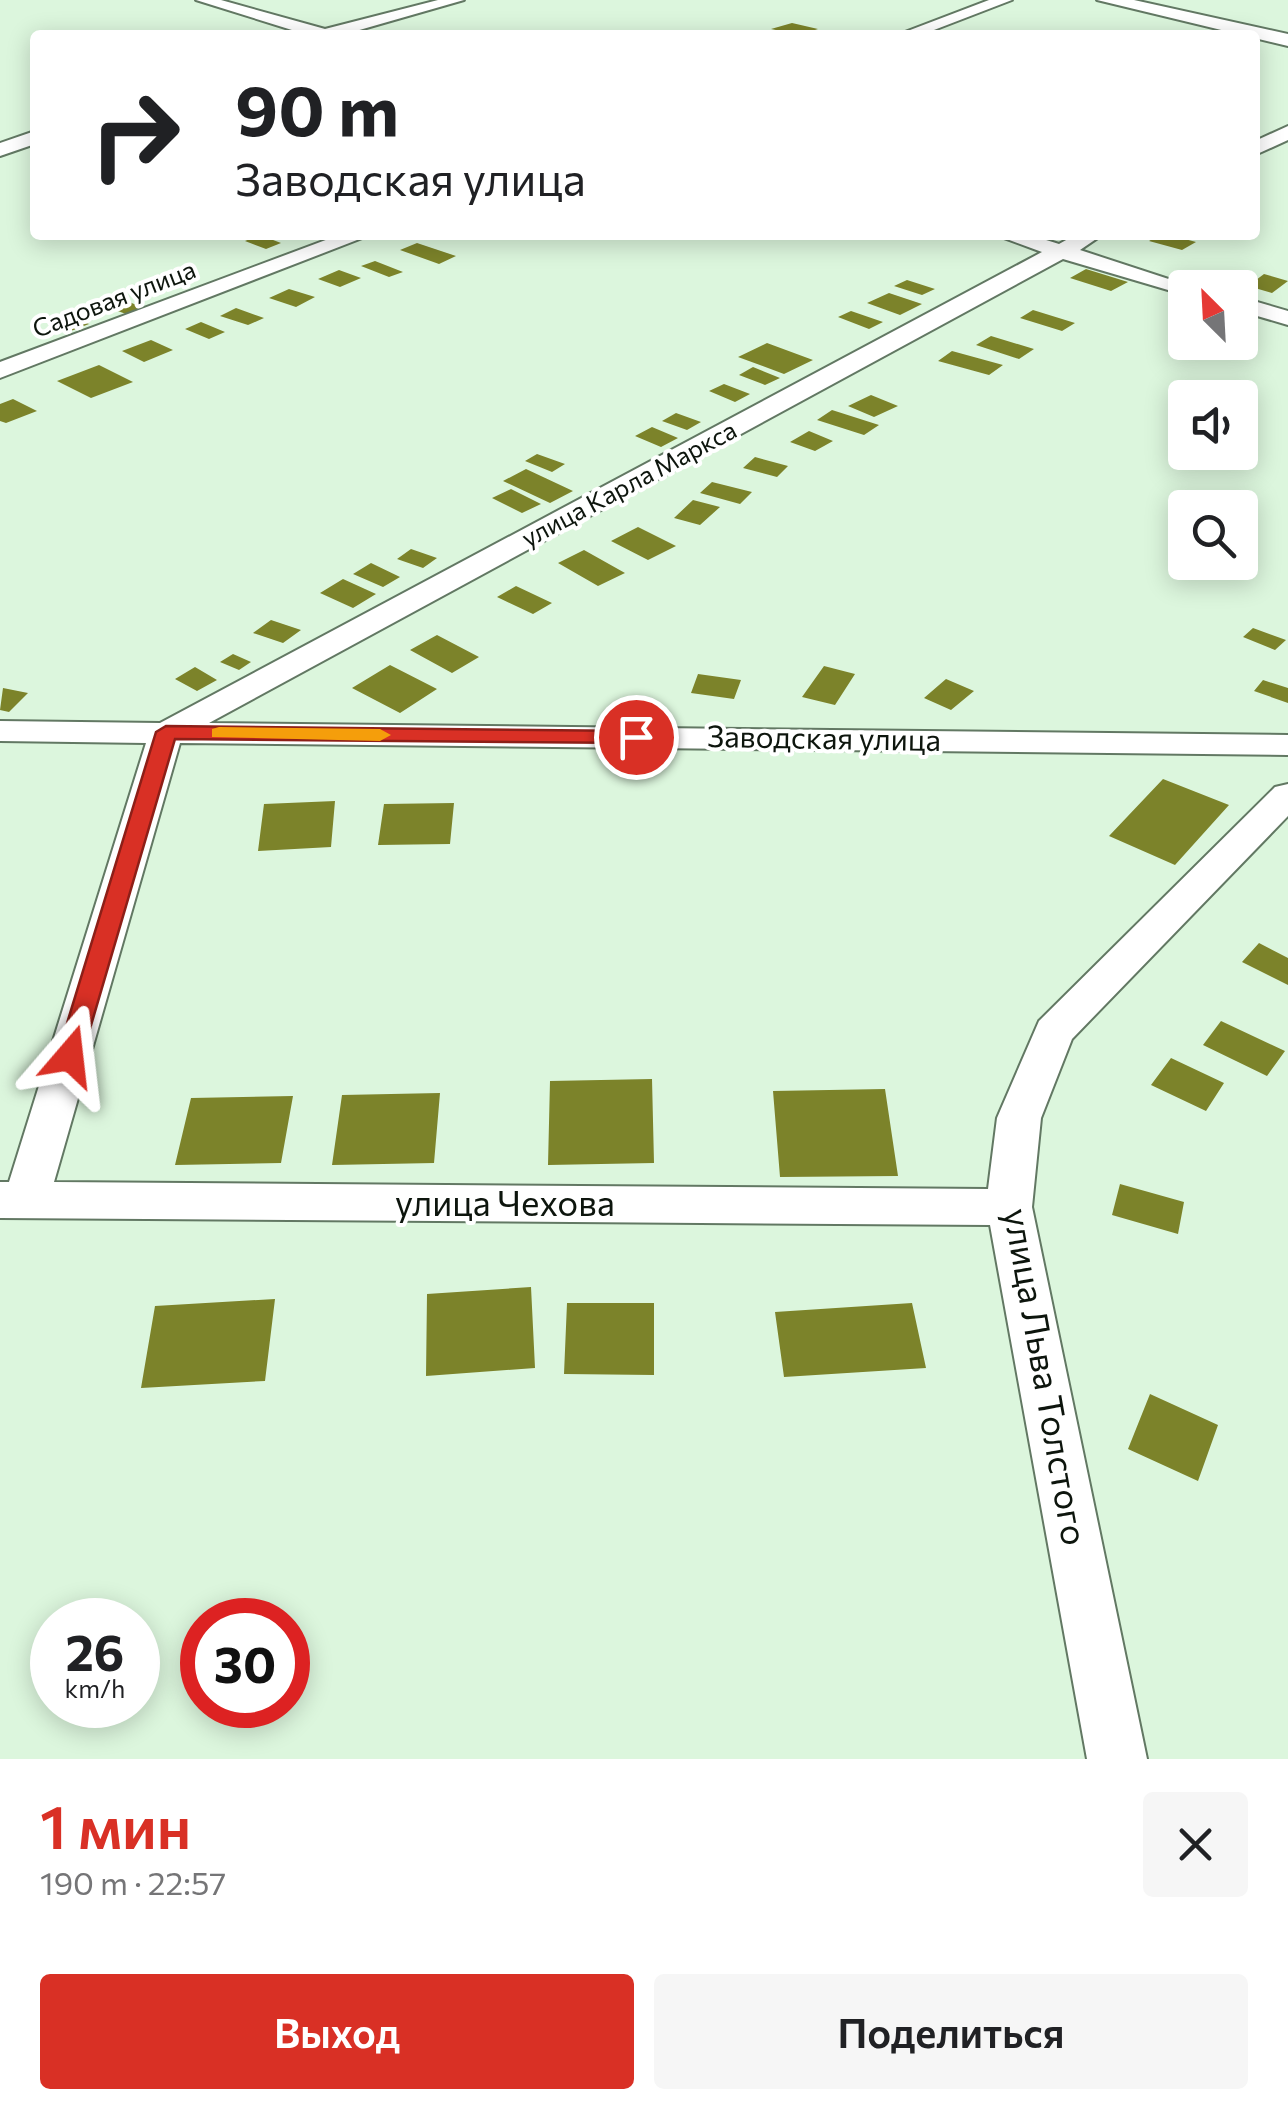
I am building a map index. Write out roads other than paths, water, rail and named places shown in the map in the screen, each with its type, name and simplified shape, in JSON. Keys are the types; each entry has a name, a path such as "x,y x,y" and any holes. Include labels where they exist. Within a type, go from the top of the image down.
{"street":[{"path":"204,0 307,30"},
{"path":"343,30 456,0"},
{"path":"918,30 1004,0"},
{"path":"1108,0 1243,30"},
{"path":"1260,34 1288,40"},
{"path":"1260,146 1288,132"},
{"path":"0,150 30,139"},
{"name":"Садовая улица","path":"0,372 346,240"},
{"path":"1024,240 1168,283"},
{"name":"улица Карла Маркса","path":"166,732 1082,240"},
{"path":"1258,309 1288,318"},
{"name":"Заводская улица","path":"0,731 1288,746"},
{"path":"13,1200 166,732"},
{"name":"улица Льва Толстого","path":"1117,1759 1009,1207 1019,1118 1054,1032 1288,795"},
{"name":"улица Чехова","path":"13,1200 1009,1207"}]}
